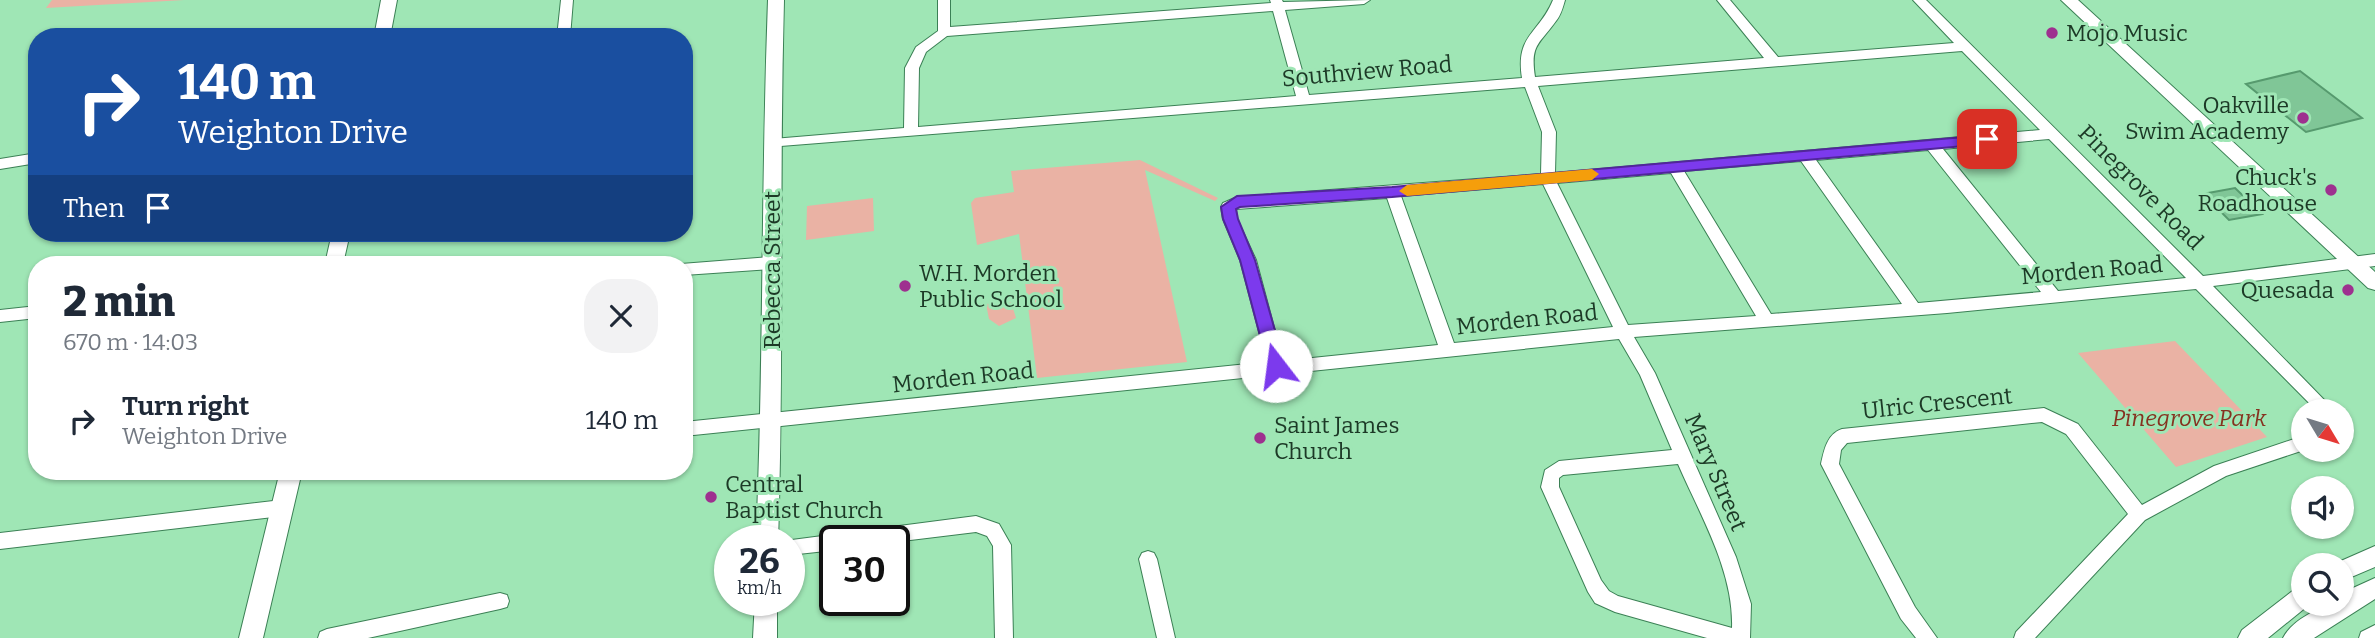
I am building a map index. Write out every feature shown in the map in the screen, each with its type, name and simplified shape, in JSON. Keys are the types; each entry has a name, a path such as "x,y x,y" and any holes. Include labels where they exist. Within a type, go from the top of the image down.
{"main road":[{"path":"384,28 389,0"},
{"name":"Rebecca Street","path":"768,525 772,419 771,263 776,0"},
{"path":"2069,0 2375,283"},
{"path":"251,638 289,480"},
{"path":"2354,566 2375,556"},
{"path":"2295,638 2350,601 2375,588"},
{"path":"2250,638 2291,606"},
{"path":"765,638 766,616"}],"street":[{"path":"564,28 567,0"},
{"path":"944,0 944,32"},
{"path":"1145,0 1147,16"},
{"path":"911,131 912,68 921,50 944,32 1277,3 1364,0"},
{"path":"1548,178 1549,132 1529,80 1526,61 1531,41 1552,18 1559,0"},
{"path":"1723,0 1774,61"},
{"name":"Pinegrove Road","path":"1919,0 2315,399"},
{"path":"1277,3 1303,99"},
{"name":"Southview Road","path":"773,144 1965,46"},
{"path":"1276,366 1248,260 1230,219 1228,207 1237,202 1806,158 2054,134"},
{"path":"1931,144 2054,297"},
{"path":"1806,158 1914,309"},
{"path":"0,164 28,159"},
{"path":"1675,168 1766,319"},
{"name":"Mary Street","path":"1548,178 1563,214 1647,373 1727,557 1742,604 1741,638"},
{"path":"1392,192 1448,349"},
{"name":"Morden Road","path":"693,428 1623,332 2054,297 2375,260"},
{"path":"693,269 771,263"},
{"path":"0,316 28,313"},
{"name":"Ulric Crescent","path":"1928,638 1908,613 1830,464 1833,448 1842,436 2044,415 2072,429 2139,515"},
{"path":"2023,638 2139,515 2220,471 2291,447"},
{"path":"1683,456 1559,468 1551,474 1550,486 1594,586 1602,597 1615,604 1736,638"},
{"path":"0,541 282,508"},
{"path":"910,532 976,524 993,530 1002,545 1004,638"},
{"path":"1148,559 1166,638"},
{"path":"327,638 500,601"},
{"path":"2368,638 2375,634"}],"green space":[{"path":"52,0 184,0 46,8"},
{"path":"1140,160 1218,198 1215,201 1145,170 1187,362 1037,378 1019,234 977,245 971,203 975,198 1014,192 1011,171"},
{"path":"873,198 874,231 806,240 807,206"},
{"path":"1011,302 1016,318 999,326 989,319 986,304"},
{"name":"Pinegrove Park","path":"2175,341 2267,437 2176,467 2078,353"}],"building":[{"path":"2300,71 2362,118 2306,132 2246,84"},
{"path":"2235,188 2262,214 2229,220 2203,194"}],"slow traffic":[{"path":"1407,191 1592,174"}],"place":[{"name":"Mojo Music","path":"2052,33"},
{"name":"Oakville Swim Academy","path":"2303,118"},
{"name":"Chuck's Roadhouse","path":"2331,190"},
{"name":"W.H. Morden Public School","path":"905,286"},
{"name":"Quesada","path":"2348,290"},
{"name":"Saint James Church","path":"1260,438"},
{"name":"Central Baptist Church","path":"711,497"}],"route":[{"path":"1276,366 1248,260 1230,219 1228,207 1237,202 1806,158 1987,139"}]}
